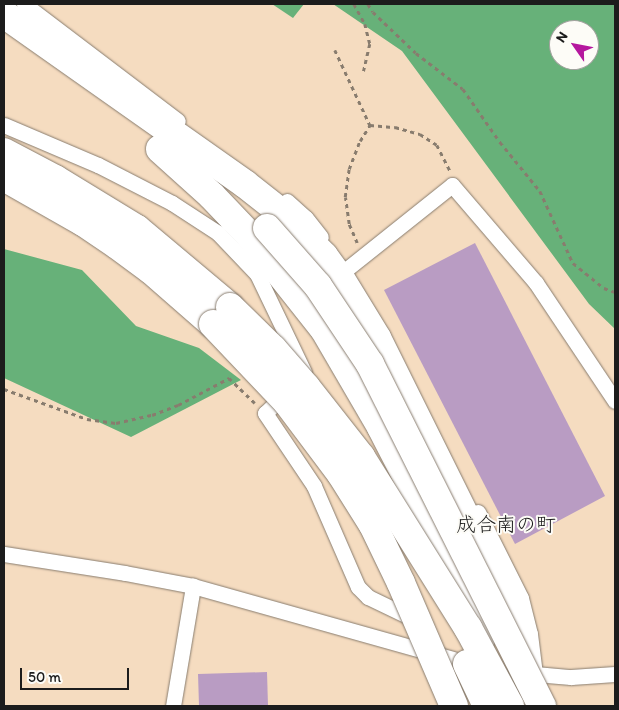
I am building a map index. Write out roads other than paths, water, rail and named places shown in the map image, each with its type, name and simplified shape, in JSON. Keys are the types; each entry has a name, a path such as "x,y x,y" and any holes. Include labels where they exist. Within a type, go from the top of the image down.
{"highway":[{"path":"4,14 166,141 267,228 318,286 370,364 542,706"},
{"path":"4,37 166,141 245,184 278,210 324,256 360,306 503,592 517,638 526,692 526,706"},
{"path":"166,141 212,196 251,237 306,305 342,358 385,436 462,587 480,636 498,706"},
{"path":"4,152 55,179 137,229 222,316 255,366 314,436 372,525 401,583 454,706"},
{"path":"4,177 83,222 151,270 273,349 335,422 468,628 510,706"},
{"path":"408,533 487,706"},
{"path":"401,583 443,706"}],"street":[{"path":"24,4 184,125 274,189 306,218 348,268 379,314 516,589 530,634 535,674 571,677 615,674"},
{"path":"4,124 98,165 172,203 218,233 257,274 306,375 265,413 314,486 358,587 368,597 426,625 434,636 438,655"},
{"path":"348,268 452,185 536,283 615,401"},
{"path":"4,554 193,586 453,659"},
{"path":"173,706 193,586"}],"district":[{"name":"成合南の町","path":"506,524"}]}
